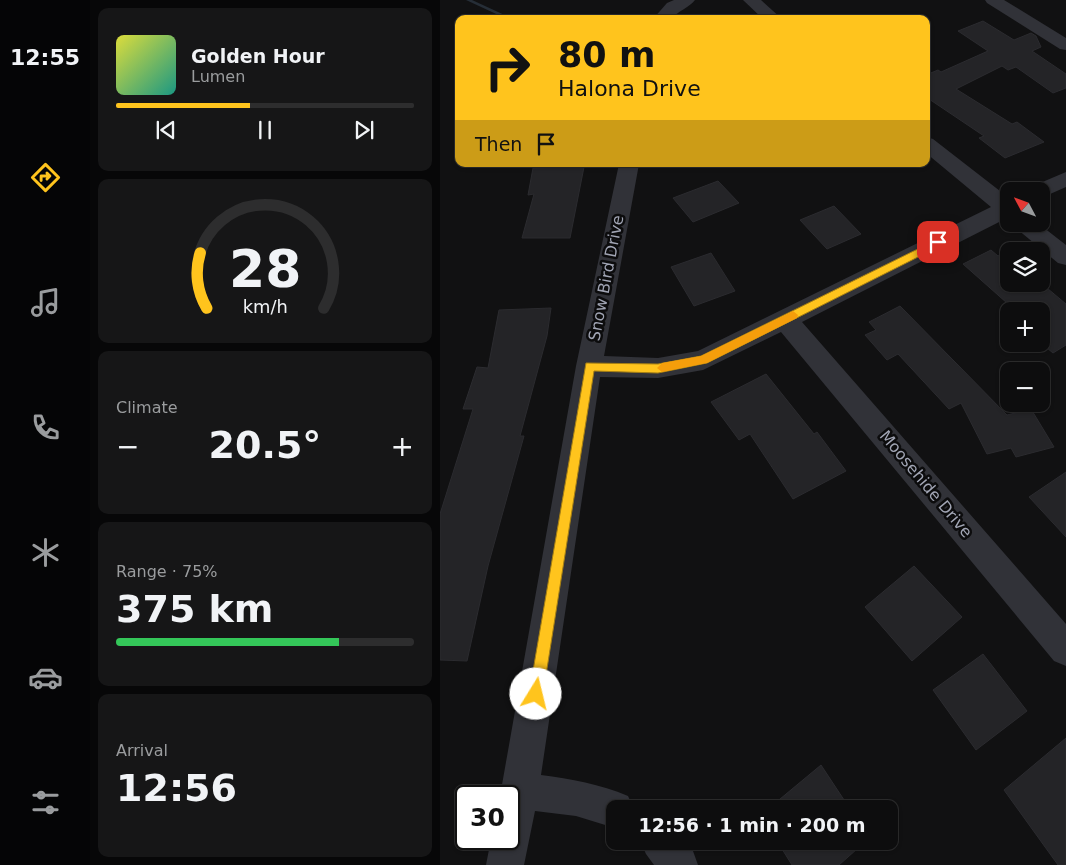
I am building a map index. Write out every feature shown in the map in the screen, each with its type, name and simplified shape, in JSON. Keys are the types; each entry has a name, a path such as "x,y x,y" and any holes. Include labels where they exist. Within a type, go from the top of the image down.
{"street":[{"path":"665,15 673,7 687,0"},
{"path":"751,0 769,15"},
{"path":"993,0 1066,45"},
{"path":"930,146 1000,202"},
{"name":"Snow Bird Drive","path":"520,791 589,366 628,167"},
{"path":"1050,187 1066,179"},
{"path":"589,366 658,368 703,360 1000,212"},
{"path":"1036,232 1066,257"},
{"name":"Moosehide Drive","path":"786,319 1066,649"},
{"path":"520,791 576,798 606,806"},
{"name":"Snow Bird Drive","path":"505,865 508,850"},
{"path":"666,850 679,865"}],"building":[{"path":"983,21 1014,40 1031,33 1036,36 1041,47 1032,51 1066,74 1066,88 1053,93 1016,67 1008,70 1002,66 956,89 1012,124 1017,122 1044,142 1005,158 979,138 984,136 930,100 930,73 938,70 941,72 988,51 958,31"},
{"path":"584,167 570,238 522,238 534,194 528,195 533,168"},
{"path":"718,181 739,203 693,222 673,198"},
{"path":"834,206 861,234 827,249 800,220"},
{"path":"991,250 998,256 1000,255 1000,292 1050,291 1066,304 1066,345 1053,353 1050,350 1050,302 1006,302 963,264"},
{"path":"711,253 735,291 694,306 671,267"},
{"path":"900,306 1000,408 1000,412 1004,412 1007,415 1019,412 1033,412 1054,447 1016,457 1011,448 987,454 961,403 949,409 898,354 887,360 865,335 876,330 869,322"},
{"path":"551,308 547,336 520,436 524,436 488,566 467,661 440,660 440,514 473,409 463,409 477,367 488,368 499,310"},
{"path":"766,374 814,434 817,432 846,471 793,499 750,434 739,440 711,402"},
{"path":"1066,472 1066,537 1029,497"},
{"path":"914,566 962,617 912,661 865,607"},
{"path":"983,654 1027,711 976,750 933,690"},
{"path":"1066,738 1066,865 1058,865 1004,790"},
{"path":"821,765 844,800 779,800"},
{"path":"783,850 856,850 839,865 792,865"}],"waterway":[{"path":"468,0 502,15"}],"slow traffic":[{"path":"662,368 703,360 793,315"}],"route":[{"path":"536,694 589,366 658,368 703,360 938,242"}]}
